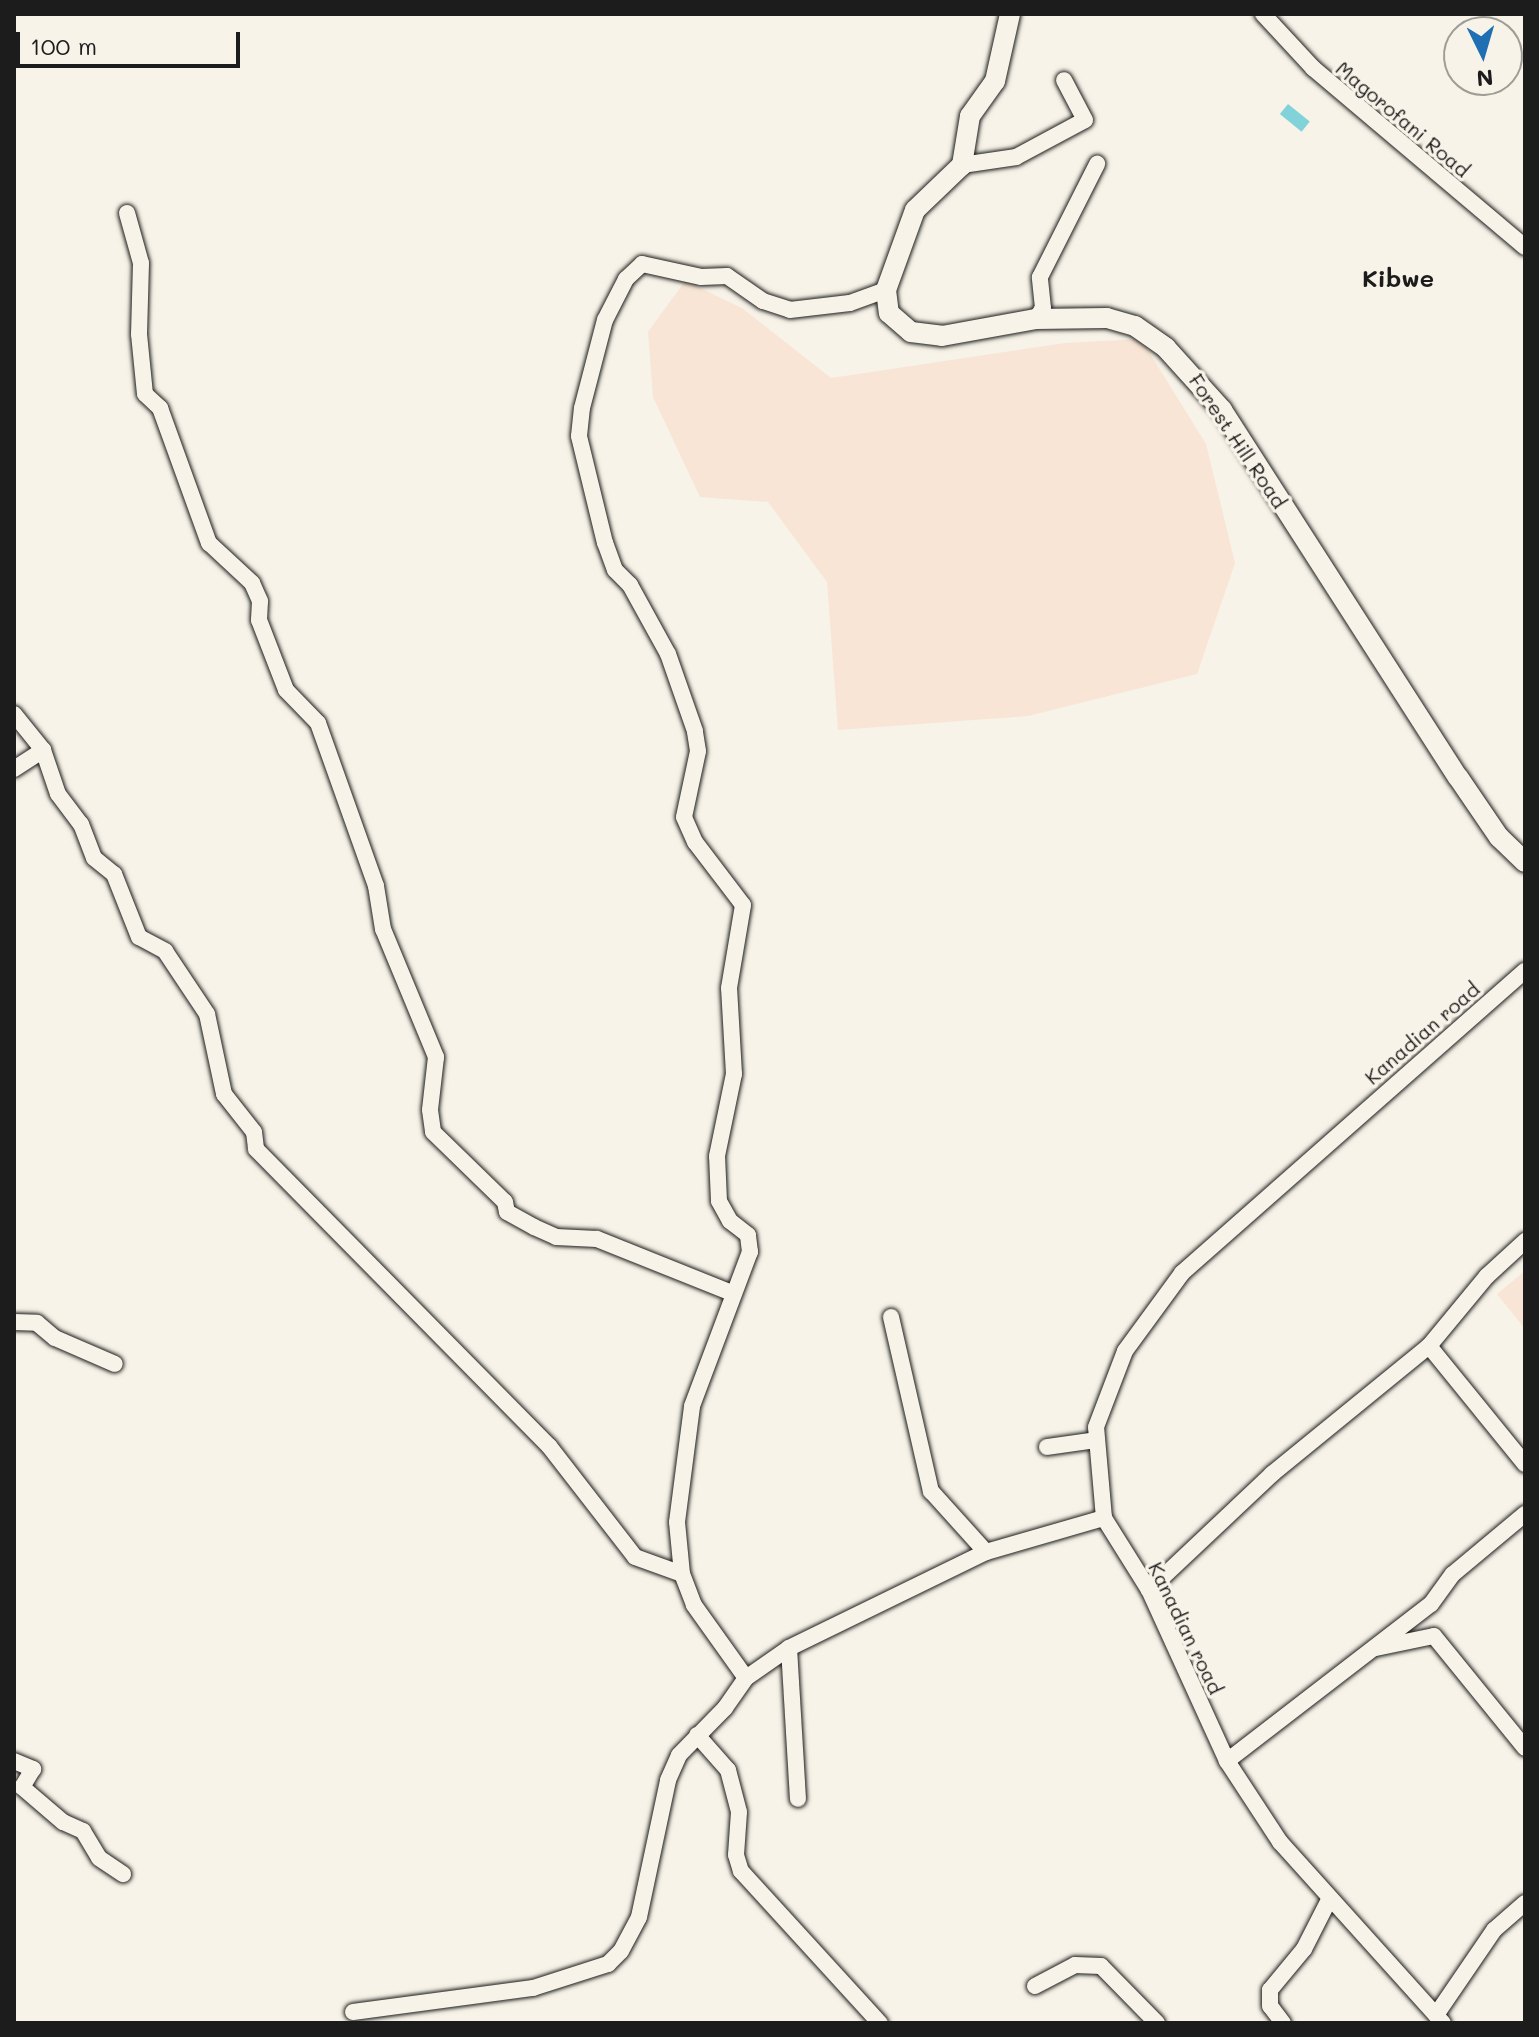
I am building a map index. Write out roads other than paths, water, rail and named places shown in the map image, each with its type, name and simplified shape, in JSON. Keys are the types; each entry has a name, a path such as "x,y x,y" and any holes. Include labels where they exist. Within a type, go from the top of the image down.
{"street":[{"path":"962,165 970,116 995,81 1010,14"},
{"name":"Magorofani Road","path":"1268,14 1313,68 1525,247"},
{"path":"746,1678 694,1605 682,1574 677,1522 692,1406 732,1293 746,1268 748,1235 730,1221 719,1201 717,1156 734,1074 729,988 743,905 695,842 684,817 698,751 695,731 668,654 630,585 615,570 605,543 579,436 582,408 605,320 626,279 642,264 701,277 727,276 763,301 790,310 850,303 886,290 915,210 962,165 1016,157 1085,120 1064,80"},
{"path":"1036,319 1044,304 1040,277 1097,164"},
{"path":"127,213 141,263 139,334 145,394 160,408 209,543 252,583 260,601 259,620 286,690 318,723 376,886 383,929 436,1057 430,1110 433,1132 505,1202 507,1212 520,1219 556,1237 597,1239 732,1293"},
{"name":"Forest Hill Road","path":"886,290 889,313 899,327 922,335 1036,319 1124,321 1152,336 1190,370 1222,410 1458,777 1499,837 1525,862"},
{"path":"14,714 43,750 58,794 81,824 94,858 114,874 139,937 165,951 207,1014 224,1094 254,1132 256,1149 549,1446 635,1557 682,1574"},
{"path":"14,769 43,750"},
{"name":"Kanadian road","path":"1439,2019 1280,1842 1227,1761 1149,1590 1104,1518 1097,1440 1100,1414 1125,1351 1182,1273 1525,971"},
{"path":"1149,1590 1272,1474 1429,1346 1487,1276 1525,1241"},
{"path":"891,1317 931,1491 986,1552"},
{"path":"14,1322 37,1323 55,1338 115,1364"},
{"path":"1429,1346 1525,1464"},
{"path":"1047,1447 1097,1440"},
{"path":"1227,1761 1431,1604 1453,1574 1525,1514"},
{"path":"353,2012 533,1988 594,1971 614,1958 643,1902 668,1780 679,1755 746,1678 789,1648 986,1552 1104,1518"},
{"path":"1431,1604 1434,1636 1525,1748"},
{"path":"1370,1649 1434,1636"},
{"path":"789,1648 798,1799"},
{"path":"697,1735 728,1770 739,1812 736,1855 741,1871 880,2023"},
{"path":"14,1761 33,1769 22,1787 63,1822 83,1831 99,1858 123,1874"},
{"path":"1283,2023 1270,2006 1270,1990 1304,1949 1330,1898"},
{"path":"1439,2019 1494,1930 1525,1903"},
{"path":"1035,1986 1075,1965 1101,1966 1157,2023"}],"water":[{"path":"1288,104 1310,122 1302,132 1280,114"}],"district":[{"name":"Kibwe","path":"1398,278"}]}
